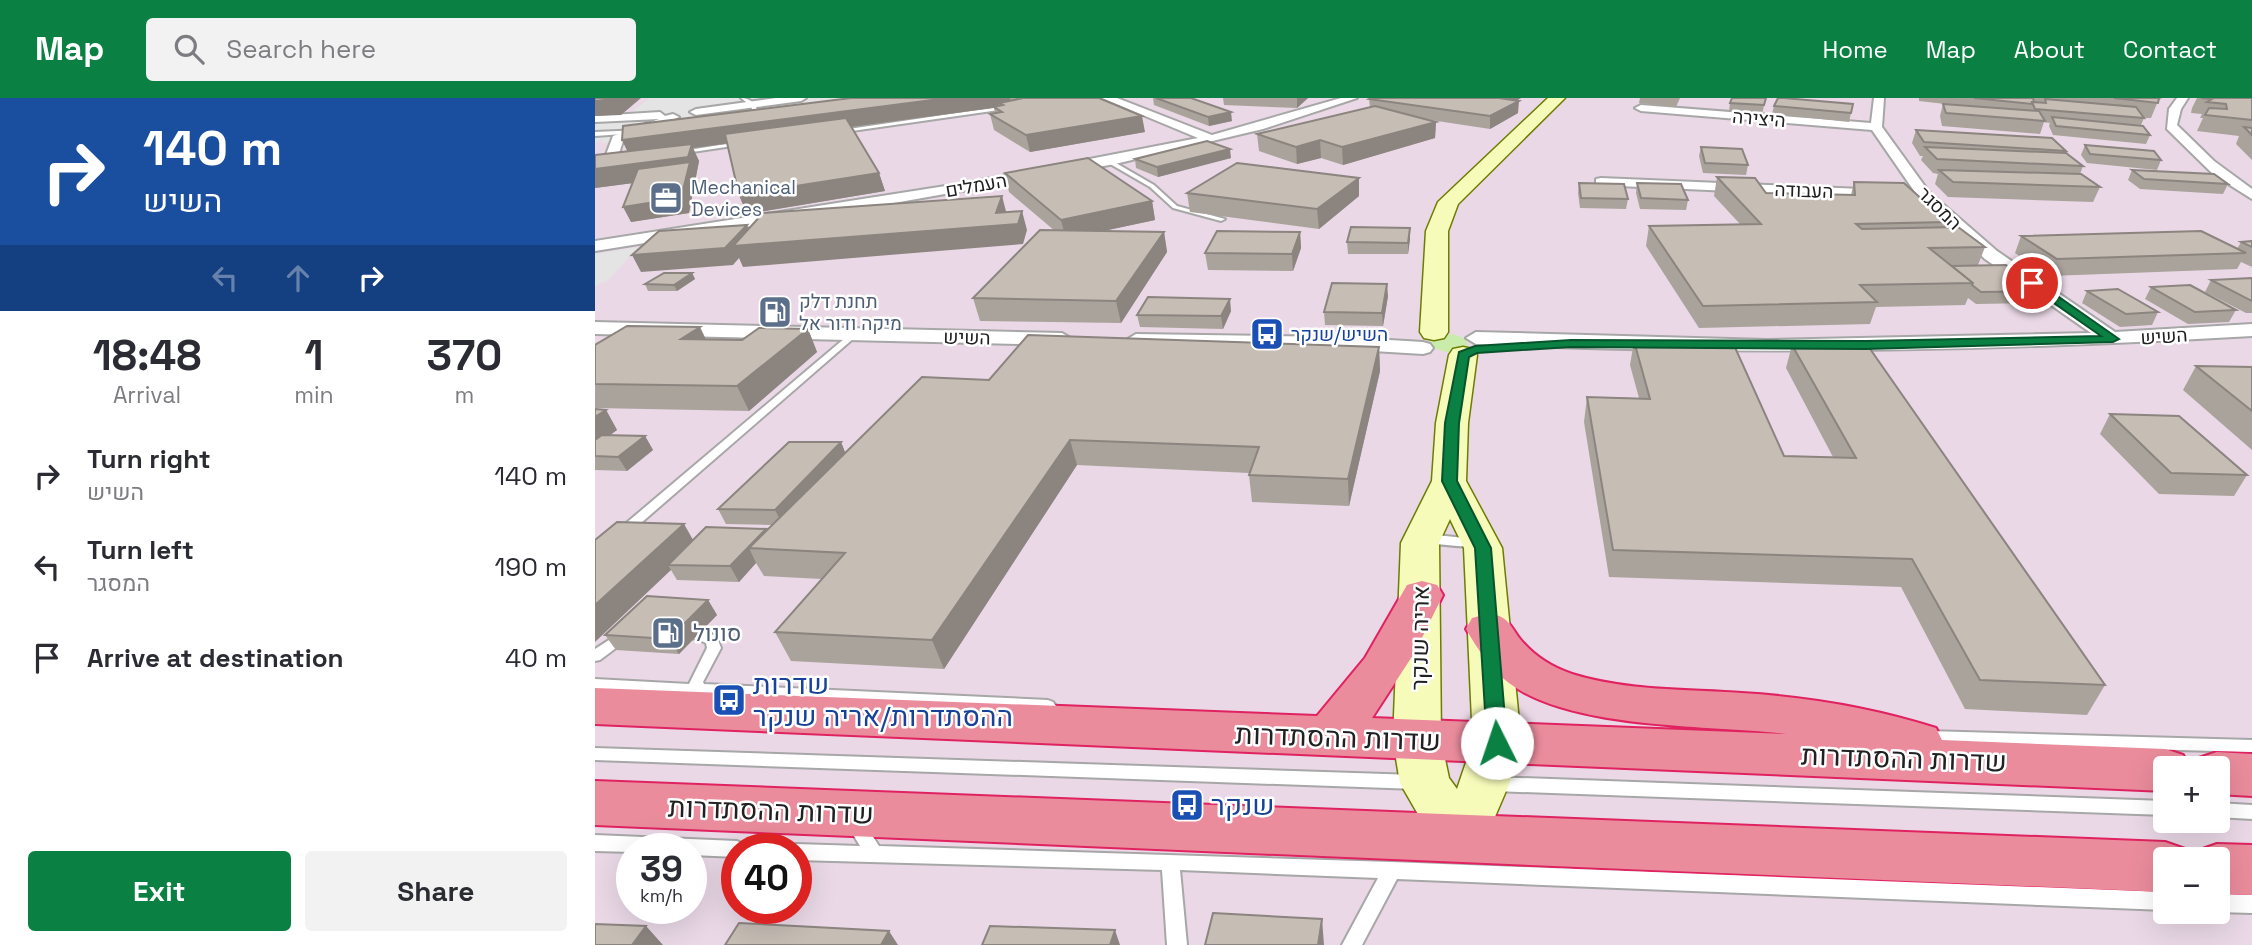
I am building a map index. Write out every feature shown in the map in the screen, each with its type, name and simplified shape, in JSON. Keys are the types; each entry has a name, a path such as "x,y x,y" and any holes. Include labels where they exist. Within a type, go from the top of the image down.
{"highway":[{"path":"1328,737 1357,706 1378,677 1422,595"},
{"path":"1488,629 1518,667 1564,690 1602,698 1825,720 1994,762"},
{"name":"שדרות ההסתדרות","path":"595,706 1328,737 1455,769 1994,762 2153,769"},
{"path":"2230,774 2252,775"},
{"name":"שדרות ההסתדרות","path":"595,803 862,834 1460,838 2153,867"},
{"path":"2230,869 2252,870"}],"street":[{"path":"611,160 617,139 682,110 696,112 748,101 801,98"},
{"path":"1107,98 1210,138"},
{"name":"העמלים","path":"595,246 762,222 1107,160 1210,138 1352,98"},
{"name":"אריה שנקר","path":"1460,838 1455,769 1422,595 1420,543 1450,481 1452,423 1449,343 1435,294 1437,231 1448,202 1557,98"},
{"path":"1876,127 1879,98"},
{"path":"2183,98 2175,109 2171,126 2191,149 2229,182 2252,195"},
{"name":"היצירה","path":"1641,108 1876,127"},
{"path":"595,119 667,116"},
{"name":"המסגר","path":"1876,127 1910,195 2113,339"},
{"name":"העבודה","path":"1601,182 1910,195"},
{"name":"השיש","path":"595,328 851,336 1088,339"},
{"name":"השיש","path":"1116,340 1866,345 2113,339 2252,330"},
{"name":"אריה שנקר","path":"1450,481 1483,548 1488,629 1455,769"}],"lane":[{"path":"748,101 758,120"},
{"path":"830,132 1019,106"},
{"path":"746,121 771,118"},
{"path":"595,134 639,131"},
{"path":"626,136 659,132"},
{"path":"668,153 749,142"},
{"path":"1107,160 1152,186 1175,207 1221,219"},
{"path":"627,343 648,329"},
{"path":"615,538 851,336"},
{"path":"1420,543 1436,539 1465,540 1483,548"},
{"path":"595,656 617,637 636,632"},
{"path":"660,632 699,634 712,640 714,648 696,682 699,690"},
{"path":"595,685 1068,706"},
{"path":"1245,716 1328,737"},
{"path":"1895,736 2252,746"},
{"path":"595,754 1455,769 2153,807"},
{"path":"2230,810 2252,811"},
{"path":"812,848 862,834 1170,862 2153,901"},
{"path":"595,843 721,848"},
{"path":"1170,862 1177,945"},
{"path":"1352,945 1392,870"},
{"path":"2230,903 2252,904"}],"shaded area":[{"path":"595,98 2252,98 2252,945 595,945"},
{"path":"650,98 939,98 601,143 604,138 595,143 595,121 623,119"},
{"path":"638,247 610,279 595,286 595,254"}],"green space":[{"path":"1453,334 1466,339 1468,347 1449,352 1430,345 1431,339"}],"building":[{"path":"595,98 615,98 595,101"},
{"path":"851,98 948,98 622,140 623,126"},
{"path":"1016,98 1099,98 1142,116 1026,135 990,114 1002,112 994,107 1003,105 999,103 1019,99"},
{"path":"1156,98 1191,98 1231,112 1208,117"},
{"path":"1499,98 1519,101 1490,116 1369,99"},
{"path":"1732,98 1766,98 1764,105 1730,103"},
{"path":"1778,98 1853,104 1851,113 1774,106"},
{"path":"1974,98 2033,98 2034,102 2032,104"},
{"path":"2114,98 2159,98 2158,103"},
{"path":"2201,98 2252,98 2252,120 2205,115 2209,108 2227,109 2226,104 2207,102 2212,99"},
{"path":"2045,99 2136,107 2144,118 2035,109 2032,102 2046,103"},
{"path":"1943,104 2039,111 2045,121 1946,113"},
{"path":"1375,106 1436,122 1342,147 1320,140 1296,147 1257,134"},
{"path":"2052,117 2143,126 2150,135 2056,126"},
{"path":"846,118 879,173 739,195 725,134"},
{"path":"1916,130 2052,138 2066,151 1924,142"},
{"path":"1207,141 1230,149 1157,167 1135,159"},
{"path":"692,144 688,157 595,169 595,155"},
{"path":"2085,145 2154,151 2161,160 2090,154"},
{"path":"1701,147 1742,149 1748,165 1705,163"},
{"path":"1925,147 2066,153 2083,166 1937,159"},
{"path":"1088,158 1152,201 1061,220 1005,173"},
{"path":"690,162 681,198 623,207 638,169"},
{"path":"1237,163 1359,178 1317,209 1187,193"},
{"path":"1939,170 2081,174 2100,187 1953,182"},
{"path":"2132,170 2214,174 2228,184 2144,179"},
{"path":"1717,177 1755,178 1766,193 1855,195 1854,182 1904,183 1947,222 1856,224 1862,229 1958,227 1985,247 1929,248 1973,283 1860,285 1877,302 1703,306 1649,226 1761,224"},
{"path":"1579,183 1624,184 1628,199 1581,198"},
{"path":"1637,183 1681,184 1688,200 1641,198"},
{"path":"1002,196 996,213 1022,211 1018,224 733,246 763,213"},
{"path":"747,225 725,248 632,255 659,231"},
{"path":"1351,227 1410,228 1408,243 1347,242"},
{"path":"1040,230 1164,232 1116,301 973,298"},
{"path":"1217,231 1300,232 1292,254 1205,253"},
{"path":"2201,231 2246,253 2057,259 2021,236"},
{"path":"2252,241 2252,247 2241,242"},
{"path":"2006,265 2042,291 1981,292 1952,266"},
{"path":"664,273 692,273 674,285 645,284"},
{"path":"2252,278 2252,301 2211,280"},
{"path":"1332,283 1387,284 1382,313 1324,312"},
{"path":"2190,285 2236,310 2195,312 2151,287"},
{"path":"2118,289 2158,312 2126,314 2087,291"},
{"path":"1148,297 1230,299 1221,316 1137,315"},
{"path":"627,326 700,327 681,339 742,340 759,328 808,329 737,386 595,384 595,345"},
{"path":"1028,335 1379,347 1348,479 1249,475 1259,447 1070,440 932,640 775,632 845,553 749,548 922,377 989,380"},
{"path":"1634,341 1733,343 1784,456 1856,458 1792,345 1868,346 2105,685 1980,680 1912,559 1613,550 1587,397 1650,399"},
{"path":"2196,366 2252,367 2252,411"},
{"path":"595,409 606,410 595,417"},
{"path":"2110,414 2179,416 2247,475 2171,473"},
{"path":"602,435 645,436 618,457 595,456 595,440"},
{"path":"789,442 841,442 775,510 718,509"},
{"path":"617,522 684,524 595,605 595,540"},
{"path":"706,527 766,529 730,566 668,565"},
{"path":"647,596 708,600 669,639 605,635"},
{"path":"1213,913 1322,919 1318,945 1205,945"},
{"path":"595,924 646,926 632,945 595,945"},
{"path":"738,924 889,931 881,945 725,945"},
{"path":"990,926 1115,930 1110,945 982,945"}],"place":[{"name":"Mechanical Devices","path":"666,198"},
{"name":"תחנת דלק מיקה ודור אל","path":"775,312"},
{"name":"השיש/שנקר","path":"1267,334"},
{"name":"סונול","path":"668,633"},
{"name":"שדרות ההסתדרות/אריה שנקר","path":"729,700"},
{"name":"שנקר","path":"1187,805"}],"route":[{"path":"1497,743 1483,548 1450,481 1452,423 1463,355 1475,349 1571,344 1866,345 2113,339 2032,283"}]}
